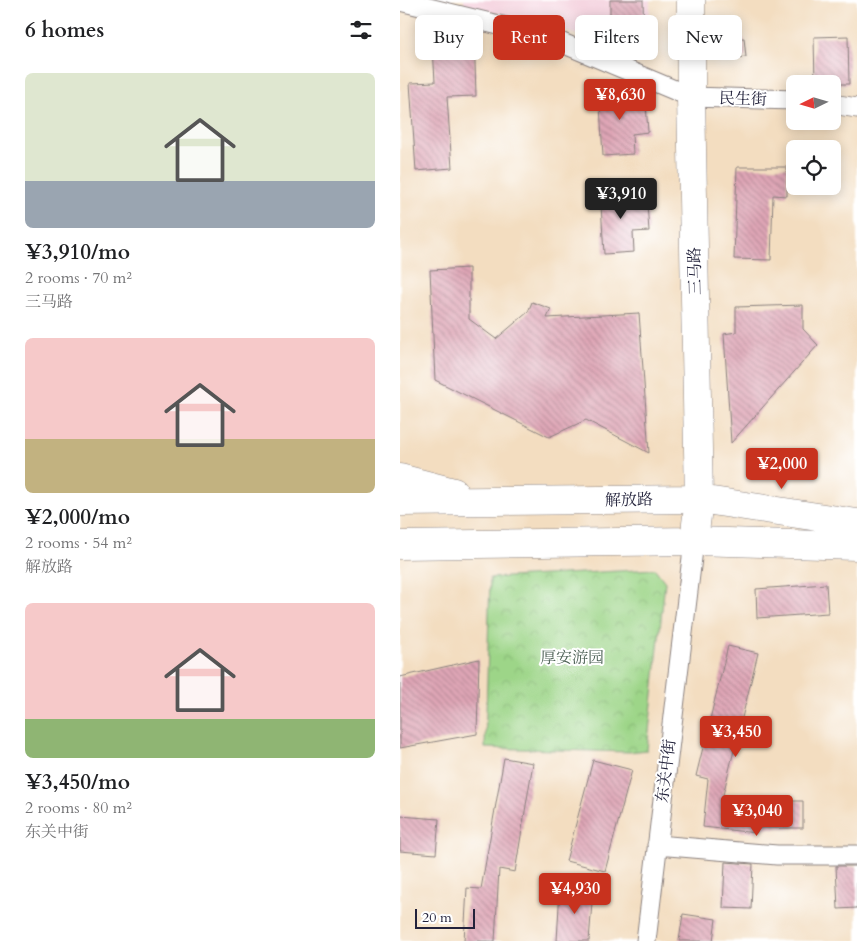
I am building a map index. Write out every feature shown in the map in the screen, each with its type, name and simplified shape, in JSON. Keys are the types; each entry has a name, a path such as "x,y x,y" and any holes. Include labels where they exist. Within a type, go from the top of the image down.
{"main road":[{"name":"三马路","path":"691,0 691,97 700,498 694,541"},
{"path":"400,478 487,502"},
{"name":"解放路","path":"400,502 700,498 857,523"},
{"path":"400,545 694,541 857,546"}],"street":[{"path":"400,1 548,37 691,97"},
{"name":"民生街","path":"691,97 786,100"},
{"path":"841,105 857,108"},
{"name":"东关中街","path":"646,941 694,541"},
{"path":"657,845 777,855 857,855"}],"shaded area":[{"path":"464,0 650,0 650,15 575,15 575,34 565,31 565,15 504,15 464,6"}],"green space":[{"name":"厚安游园","path":"655,569 665,582 647,750 629,752 485,748 490,578"}],"building":[{"path":"610,0 643,0 643,15 610,15"},
{"path":"848,36 849,84 841,84 841,75 815,75 814,37"},
{"path":"742,38 744,38 746,57 742,57"},
{"path":"434,60 475,60 476,96 447,97 452,168 416,171 410,83 435,82"},
{"path":"626,87 628,105 646,104 648,132 632,134 633,154 603,156 599,89"},
{"path":"737,167 786,167 787,196 773,195 771,260 734,259"},
{"path":"627,186 629,204 647,203 649,231 633,232 634,252 604,254 600,188"},
{"path":"469,268 469,319 496,339 528,312 532,302 551,309 547,318 639,313 649,453 586,420 549,437 435,380 430,270"},
{"path":"803,305 803,329 818,345 731,443 724,334 736,332 736,307"},
{"path":"826,584 828,613 757,618 756,589"},
{"path":"728,646 758,653 723,795 760,799 760,801 803,801 803,828 757,828 756,833 703,827 708,779 696,776"},
{"path":"479,659 477,734 400,748 400,677"},
{"path":"504,758 533,763 515,872 499,869 495,941 464,941 467,888 481,889"},
{"path":"593,760 632,770 605,871 566,861"},
{"path":"400,816 439,819 436,854 400,851"},
{"path":"725,862 753,864 751,909 723,908"},
{"path":"836,866 857,866 857,908 838,909"},
{"path":"560,888 593,890 589,941 557,941"},
{"path":"683,914 716,919 713,941 679,941"}]}
